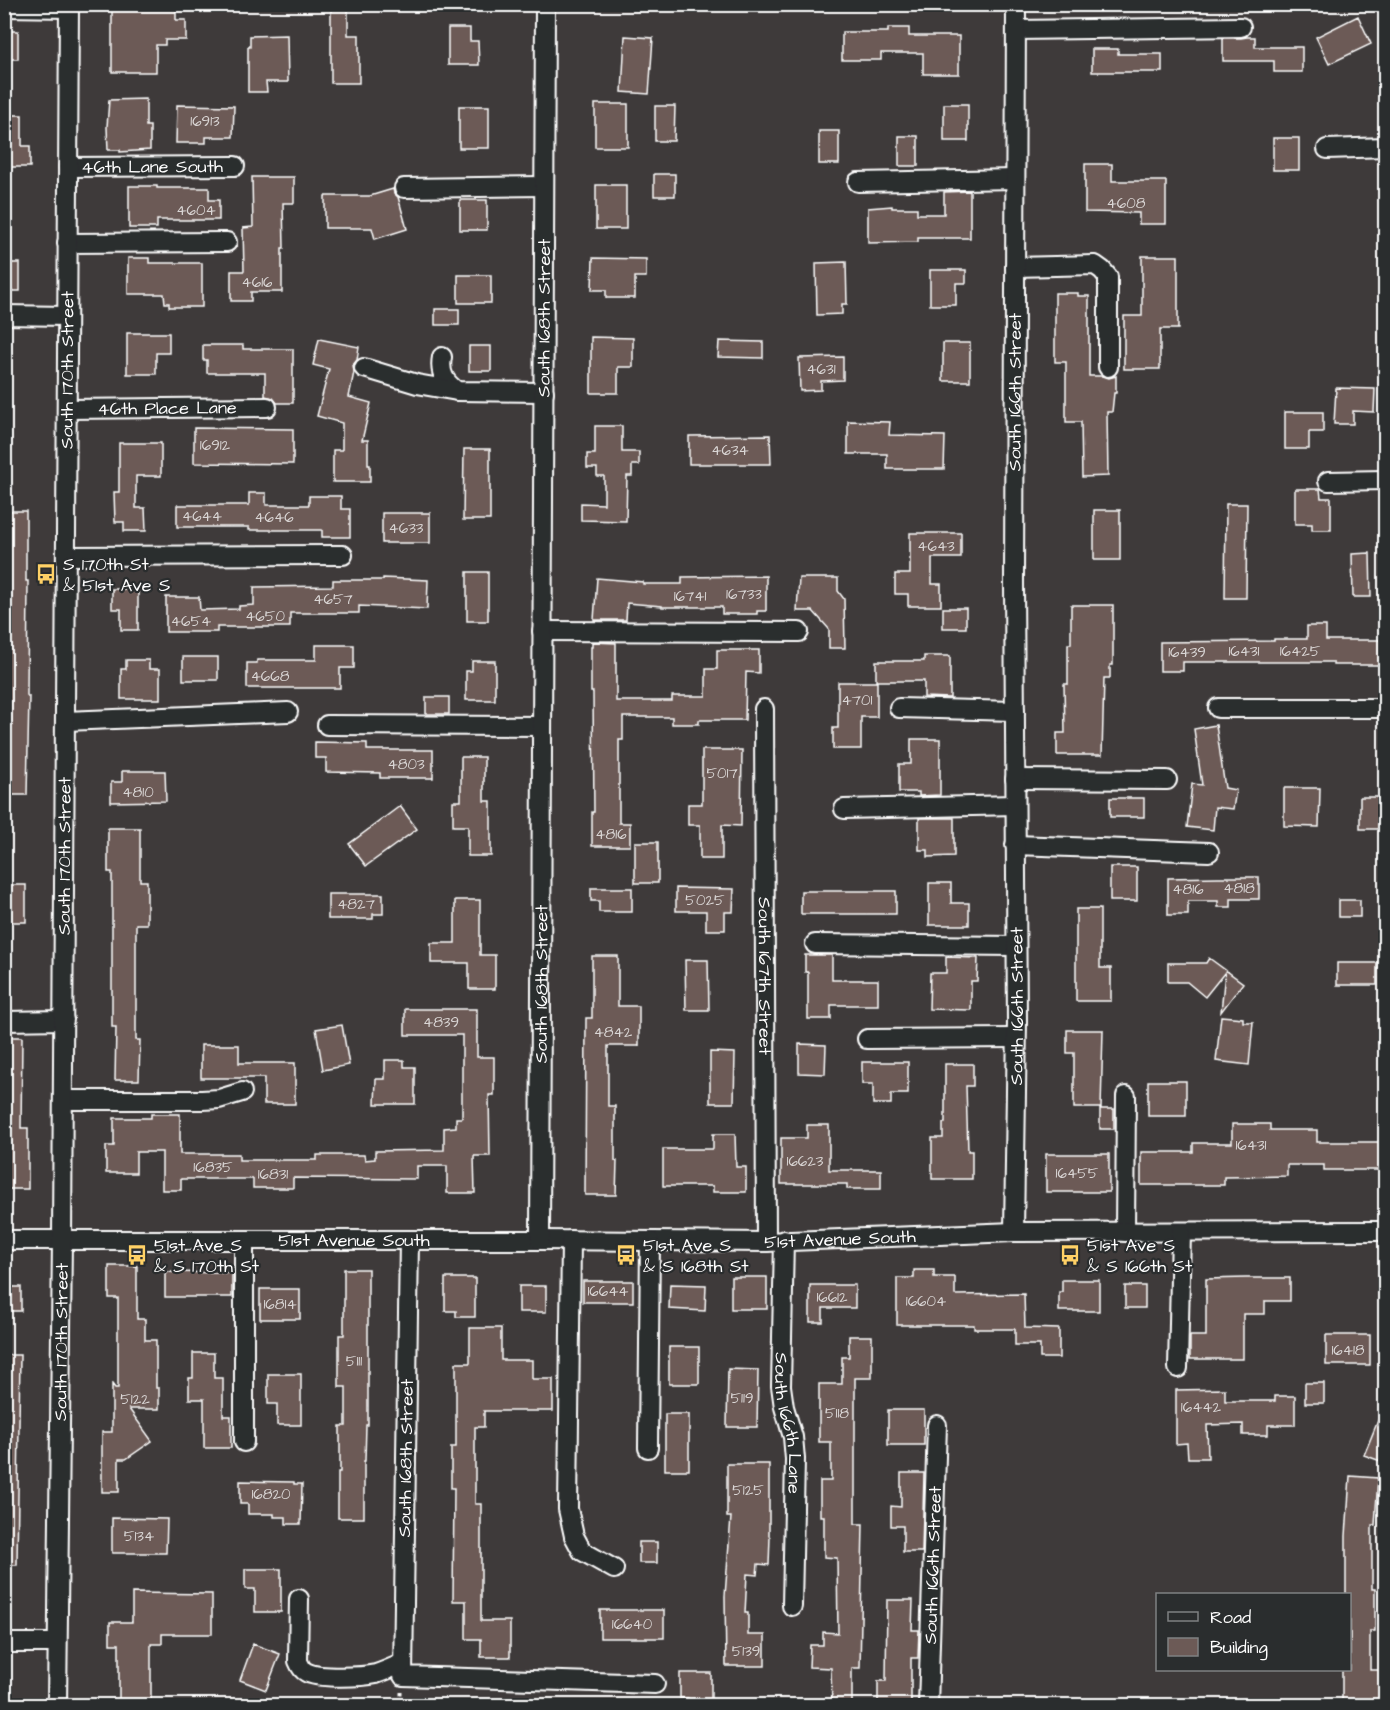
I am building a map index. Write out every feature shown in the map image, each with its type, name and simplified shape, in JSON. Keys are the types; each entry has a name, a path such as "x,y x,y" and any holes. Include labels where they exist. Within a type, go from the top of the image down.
{"street":[{"name":"South 168th Street","path":"540,1240 545,4"},
{"name":"South 166th Street","path":"1014,1232 1017,1021 1015,845 1016,4"},
{"path":"4,7 69,6"},
{"name":"South 170th Street","path":"57,1706 64,1020 69,6"},
{"path":"1016,30 1241,27"},
{"path":"1327,149 1386,147"},
{"name":"46th Lane South","path":"68,167 235,166"},
{"path":"858,182 1015,180"},
{"path":"404,188 544,186"},
{"path":"68,243 227,242"},
{"path":"1015,267 1095,265 1102,270 1108,277 1108,367"},
{"path":"4,315 68,316"},
{"path":"442,357 440,365 443,377 448,385 457,391"},
{"path":"364,368 417,384 457,391 543,392"},
{"name":"46th Place Lane","path":"67,409 267,407"},
{"path":"1328,481 1386,480"},
{"path":"66,556 343,555"},
{"path":"542,631 799,632"},
{"path":"898,708 1015,711"},
{"path":"1218,708 1386,708"},
{"name":"South 167th Street","path":"764,709 766,1242"},
{"path":"65,721 288,712"},
{"path":"327,725 542,726"},
{"path":"1015,779 1167,780"},
{"path":"844,809 1015,805"},
{"path":"1015,845 1209,852"},
{"path":"814,944 1016,946"},
{"path":"4,1021 64,1020"},
{"path":"867,1039 1015,1038"},
{"path":"63,1100 202,1100 219,1099 242,1092"},
{"path":"1125,1232 1126,1096"},
{"name":"51st Avenue South","path":"4,1240 766,1242 1014,1232 1386,1231"},
{"path":"1178,1368 1181,1232"},
{"path":"244,1240 244,1442"},
{"name":"South 168th Street","path":"403,1669 409,1240"},
{"path":"571,1240 568,1509 574,1536 582,1551 614,1569"},
{"name":"South 166th Lane","path":"784,1240 781,1386 784,1407 794,1437 792,1606"},
{"path":"648,1448 650,1241"},
{"name":"South 166th Street","path":"928,1706 937,1425"},
{"path":"299,1599 298,1661 307,1673 318,1676 366,1676 403,1669 655,1683"},
{"path":"4,1643 57,1642"}],"building":[{"path":"112,4 176,4 176,20 186,20 186,40 165,40 165,45 156,45 156,72 112,72"},
{"path":"331,4 348,4 348,35 359,35 359,83 331,83"},
{"path":"1358,16 1371,44 1329,64 1316,37"},
{"path":"448,28 470,28 470,41 478,41 479,65 448,65"},
{"path":"888,28 909,28 909,36 959,36 959,74 923,74 923,53 881,53 881,60 842,60 842,32 888,32"},
{"path":"4,31 18,31 18,59 4,59"},
{"path":"287,35 288,82 266,82 267,92 248,92 250,36"},
{"path":"625,36 653,38 649,94 622,92"},
{"path":"1255,37 1255,47 1302,47 1302,72 1274,72 1274,61 1223,61 1223,38"},
{"path":"1092,49 1118,49 1118,54 1162,54 1162,72 1092,72"},
{"path":"146,99 146,126 150,126 150,150 120,152 120,150 108,150 109,100"},
{"path":"595,104 628,104 628,147 595,147"},
{"path":"944,104 968,104 968,141 944,141"},
{"path":"177,105 234,106 233,137 206,137 206,143 176,143"},
{"path":"459,106 489,106 489,148 459,148"},
{"path":"655,106 675,106 674,141 655,141"},
{"path":"4,115 22,115 22,146 30,146 30,167 4,167"},
{"path":"819,131 839,131 839,164 819,164"},
{"path":"899,136 918,136 918,166 899,166"},
{"path":"1273,138 1299,138 1299,170 1273,170"},
{"path":"1085,164 1112,164 1112,181 1166,181 1166,224 1139,224 1139,213 1085,212"},
{"path":"654,174 675,174 675,196 654,196"},
{"path":"252,177 294,177 294,203 283,203 282,292 251,292 251,301 231,301 231,271 244,271 243,228 253,227"},
{"path":"596,185 626,185 626,229 596,229"},
{"path":"129,186 209,188 209,200 219,200 219,220 157,220 157,228 129,228"},
{"path":"393,189 398,197 407,229 375,239 372,228 325,228 325,196 370,196"},
{"path":"970,191 970,238 918,238 918,242 868,243 868,208 892,206 892,208 917,208 917,214 944,214 944,192"},
{"path":"460,200 487,200 487,230 460,230"},
{"path":"1142,256 1178,256 1178,329 1160,329 1160,369 1124,369 1124,316 1142,316"},
{"path":"128,258 149,258 149,263 202,263 202,307 169,307 169,303 165,303 164,294 128,294"},
{"path":"593,258 646,259 646,277 635,277 635,298 606,298 606,290 592,290"},
{"path":"846,262 847,304 842,304 842,314 817,315 816,263"},
{"path":"4,263 20,263 20,291 4,291"},
{"path":"930,270 966,270 966,283 956,283 956,305 930,305"},
{"path":"458,275 491,275 491,303 458,303"},
{"path":"1055,293 1078,293 1078,296 1089,296 1089,376 1109,378 1116,376 1116,393 1114,393 1112,412 1107,412 1108,476 1082,477 1081,422 1066,422 1066,362 1055,362"},
{"path":"435,309 459,309 459,325 435,325"},
{"path":"127,333 169,333 169,353 156,353 156,374 127,374"},
{"path":"591,337 633,338 633,367 618,367 618,393 591,393"},
{"path":"319,339 359,347 357,360 353,365 354,372 349,397 371,403 362,440 368,440 370,482 333,482 333,450 342,450 342,423 317,416 329,369 313,365"},
{"path":"719,341 763,342 763,358 718,357"},
{"path":"943,343 970,343 970,381 943,381"},
{"path":"203,345 243,345 243,349 293,349 293,403 277,403 273,398 265,396 265,373 207,373 207,360 203,360"},
{"path":"469,346 491,346 491,371 469,371"},
{"path":"843,357 843,380 821,381 821,390 800,391 799,358"},
{"path":"1336,388 1375,389 1374,412 1353,411 1353,424 1334,424"},
{"path":"1285,412 1323,412 1323,432 1309,432 1309,449 1285,449"},
{"path":"848,421 890,422 889,435 945,436 944,469 887,469 887,454 848,454"},
{"path":"595,426 622,426 622,452 639,452 639,465 632,465 632,476 627,476 626,521 581,520 581,503 604,504 604,476 597,476 597,468 587,468 587,454 595,454"},
{"path":"194,428 293,429 293,464 194,463"},
{"path":"770,435 771,464 689,464 689,436"},
{"path":"119,443 161,443 161,476 136,476 136,508 145,508 146,531 124,531 124,522 115,522 114,492 119,492"},
{"path":"464,449 490,449 490,520 463,520"},
{"path":"1295,489 1320,489 1321,498 1331,498 1331,530 1312,530 1312,524 1295,524"},
{"path":"249,493 266,493 266,505 309,505 309,496 341,496 341,509 350,509 350,537 322,537 322,530 177,527 177,505 249,505"},
{"path":"1226,504 1247,504 1246,598 1225,598"},
{"path":"1094,510 1120,510 1120,560 1094,560"},
{"path":"4,511 26,511 27,696 29,696 27,795 4,795"},
{"path":"382,513 430,513 430,543 382,543"},
{"path":"910,533 961,533 961,558 932,558 932,584 941,584 941,606 908,606 908,594 895,594 895,574 910,574"},
{"path":"1370,553 1371,597 1353,597 1352,554"},
{"path":"467,572 488,572 488,621 467,621"},
{"path":"766,576 766,611 757,611 757,614 722,614 722,607 662,607 627,603 626,620 594,620 597,578 643,582 643,584 682,584 682,577"},
{"path":"383,578 428,580 427,609 359,606 359,613 290,613 290,627 217,627 217,632 166,632 166,597 199,597 200,610 239,609 239,606 254,605 254,587 333,586 333,580 383,580"},
{"path":"799,578 838,578 838,591 844,599 845,648 829,648 829,629 813,611 797,611"},
{"path":"112,589 138,589 138,630 121,630 121,609 112,609"},
{"path":"1071,605 1113,605 1113,665 1110,665 1110,678 1104,678 1102,755 1057,755 1057,733 1065,733 1064,684 1068,684"},
{"path":"943,608 966,608 966,628 943,628"},
{"path":"1307,626 1326,626 1326,640 1385,640 1385,665 1333,665 1333,662 1183,662 1183,671 1160,671 1160,642 1307,639"},
{"path":"592,642 616,643 616,701 672,701 672,696 706,696 706,669 717,669 717,650 759,650 759,673 746,672 745,720 699,720 699,724 672,724 672,717 623,717 623,740 619,740 619,823 630,823 630,846 592,846 592,812 594,812"},
{"path":"316,645 354,645 354,668 340,668 340,688 247,688 247,663 257,663 257,660 316,660"},
{"path":"924,656 950,656 950,698 924,697 924,681 876,681 876,661 924,661"},
{"path":"183,657 218,657 218,680 183,680"},
{"path":"126,660 149,660 149,669 160,669 160,699 121,699 121,669 126,669"},
{"path":"472,661 495,661 495,700 466,700 466,671 472,671"},
{"path":"838,682 877,682 877,717 861,717 861,749 833,749 833,728 838,728"},
{"path":"426,697 449,697 449,714 426,714"},
{"path":"1216,725 1225,788 1236,790 1233,809 1215,807 1213,830 1187,827 1192,784 1202,785 1194,729"},
{"path":"911,739 940,739 940,795 919,796 919,792 899,792 899,764 911,764"},
{"path":"315,742 367,743 367,750 433,750 433,778 380,778 380,773 326,772 326,758 315,758"},
{"path":"702,750 742,750 741,826 722,825 722,859 700,859 700,825 688,825 688,804 702,804"},
{"path":"461,757 484,757 484,801 491,801 491,856 468,856 468,826 453,826 453,801 461,801"},
{"path":"122,771 165,771 166,801 111,802 111,782 122,782"},
{"path":"1284,788 1320,788 1319,827 1284,826"},
{"path":"1360,797 1386,797 1386,829 1360,829"},
{"path":"1110,798 1144,798 1144,817 1110,817"},
{"path":"400,806 417,829 366,866 349,844"},
{"path":"919,818 954,818 954,856 928,857 928,850 919,850"},
{"path":"108,828 140,828 140,881 147,881 147,924 136,924 136,1040 140,1040 139,1080 115,1080 116,1027 112,1027 112,872 108,872"},
{"path":"635,842 658,842 658,883 635,883"},
{"path":"1110,867 1137,867 1137,901 1110,901"},
{"path":"1259,877 1259,899 1231,899 1231,907 1218,907 1218,901 1188,901 1188,915 1168,915 1168,878"},
{"path":"929,883 951,883 951,903 969,903 969,925 929,925"},
{"path":"4,885 26,885 26,922 4,922"},
{"path":"591,888 632,888 632,912 599,912 599,901 591,901"},
{"path":"676,888 734,889 733,912 725,912 725,930 706,930 706,911 676,911"},
{"path":"801,891 896,891 896,914 801,914"},
{"path":"328,894 383,894 383,914 373,914 373,919 328,919"},
{"path":"455,900 480,900 480,955 495,955 495,989 469,989 469,963 431,963 431,943 455,943"},
{"path":"1339,900 1360,900 1360,917 1339,917"},
{"path":"1076,909 1100,909 1100,968 1111,968 1111,1001 1076,1001"},
{"path":"805,955 832,955 832,980 878,980 878,1005 831,1005 831,1019 808,1019 808,972 805,972"},
{"path":"592,956 618,956 618,1006 639,1006 639,1046 608,1046 608,1106 615,1106 616,1195 585,1195 586,1018 592,1018"},
{"path":"946,957 978,958 977,981 971,981 971,1010 929,1009 930,973 946,973"},
{"path":"1209,958 1243,983 1221,1012 1225,972 1205,997 1187,982 1168,982 1168,963 1206,963"},
{"path":"685,960 708,960 709,1010 686,1010"},
{"path":"1337,963 1377,963 1377,985 1337,985"},
{"path":"405,1009 477,1009 477,1057 494,1057 494,1095 489,1095 490,1156 474,1156 475,1193 447,1193 447,1166 417,1166 417,1179 293,1178 293,1188 253,1188 253,1179 181,1179 181,1190 162,1190 162,1152 136,1152 136,1173 106,1173 106,1146 114,1146 114,1118 151,1118 151,1114 180,1114 180,1154 239,1154 239,1160 317,1160 317,1155 364,1155 365,1160 375,1159 375,1151 444,1150 444,1128 456,1127 456,1118 462,1118 462,1035 405,1035"},
{"path":"1221,1016 1243,1018 1243,1022 1253,1022 1249,1065 1216,1061"},
{"path":"342,1025 349,1065 323,1070 316,1029"},
{"path":"1067,1030 1103,1030 1101,1108 1074,1108 1074,1053 1067,1053"},
{"path":"4,1037 22,1037 21,1128 28,1128 28,1189 4,1189 4,1167 6,1167"},
{"path":"799,1044 826,1045 825,1074 799,1073"},
{"path":"201,1045 239,1045 239,1063 295,1063 295,1104 264,1104 264,1078 201,1078"},
{"path":"710,1052 735,1053 734,1103 710,1103"},
{"path":"385,1060 404,1060 404,1067 415,1067 415,1104 375,1104 376,1079 385,1079"},
{"path":"862,1062 908,1062 908,1094 891,1094 891,1104 873,1104 873,1084 862,1084"},
{"path":"945,1064 973,1064 973,1086 966,1086 968,1151 972,1151 972,1179 932,1179 932,1138 943,1138 943,1123 945,1123"},
{"path":"1148,1081 1186,1081 1186,1116 1148,1116"},
{"path":"1100,1109 1114,1109 1114,1129 1100,1129"},
{"path":"1232,1124 1270,1124 1270,1130 1317,1130 1317,1142 1386,1142 1386,1170 1324,1170 1324,1165 1287,1165 1287,1176 1224,1177 1224,1185 1141,1185 1141,1152 1193,1152 1193,1143 1232,1143"},
{"path":"807,1125 829,1125 829,1170 881,1170 881,1189 847,1189 847,1184 781,1184 781,1138 807,1138"},
{"path":"713,1134 735,1134 736,1167 746,1167 746,1192 713,1192 713,1186 663,1186 663,1149 713,1149"},
{"path":"1046,1154 1109,1154 1109,1192 1046,1192"},
{"path":"109,1266 137,1266 137,1319 145,1319 145,1340 156,1340 156,1388 159,1388 159,1409 129,1409 152,1441 126,1459 119,1459 119,1492 102,1492 102,1432 112,1432 112,1384 118,1388 118,1298 109,1298"},
{"path":"344,1269 368,1269 368,1425 366,1425 364,1461 364,1518 338,1518 340,1426 346,1426 346,1387 339,1387 339,1335 344,1335"},
{"path":"914,1270 934,1270 934,1277 955,1277 955,1295 1024,1294 1025,1328 1059,1329 1059,1358 1040,1358 1040,1345 1015,1345 1015,1329 974,1329 974,1325 897,1325 897,1278 914,1278"},
{"path":"165,1272 232,1273 232,1297 165,1297"},
{"path":"731,1277 767,1277 767,1309 731,1309"},
{"path":"445,1278 475,1278 475,1317 456,1317 456,1311 445,1311"},
{"path":"1290,1278 1290,1301 1265,1301 1265,1314 1243,1314 1243,1359 1190,1359 1190,1336 1206,1336 1206,1279"},
{"path":"1062,1280 1099,1280 1099,1311 1059,1311 1059,1292 1062,1292"},
{"path":"583,1281 633,1281 633,1302 583,1302"},
{"path":"670,1284 706,1285 705,1311 669,1309"},
{"path":"810,1285 855,1285 855,1308 823,1308 823,1322 810,1322"},
{"path":"519,1286 546,1286 546,1312 519,1312"},
{"path":"1125,1286 1145,1286 1145,1308 1125,1308"},
{"path":"4,1287 21,1287 21,1311 4,1311"},
{"path":"260,1289 300,1289 300,1319 260,1319"},
{"path":"470,1328 501,1328 501,1360 532,1360 532,1379 553,1379 553,1411 484,1411 484,1427 475,1427 475,1504 481,1504 481,1621 510,1621 510,1657 481,1657 481,1639 466,1639 466,1601 453,1601 454,1488 451,1488 451,1447 456,1447 456,1363 470,1363"},
{"path":"1326,1335 1370,1335 1370,1365 1326,1365"},
{"path":"849,1336 872,1336 872,1378 855,1378 855,1524 863,1524 860,1668 852,1668 852,1706 832,1706 831,1668 809,1667 810,1645 823,1645 823,1632 838,1633 837,1558 824,1557 824,1516 820,1516 820,1481 831,1481 831,1442 819,1442 819,1384 842,1384 842,1357 849,1357"},
{"path":"669,1347 699,1347 699,1384 669,1384"},
{"path":"193,1353 214,1353 214,1378 223,1378 223,1416 231,1416 231,1448 204,1448 204,1399 189,1399 189,1378 193,1378"},
{"path":"4,1355 20,1355 17,1565 4,1565"},
{"path":"728,1369 758,1370 757,1427 727,1427"},
{"path":"268,1374 301,1374 301,1425 277,1425 277,1404 268,1404"},
{"path":"1305,1383 1324,1383 1324,1403 1305,1403"},
{"path":"1225,1389 1225,1401 1275,1401 1275,1396 1295,1396 1295,1425 1268,1425 1268,1435 1243,1435 1243,1424 1207,1425 1208,1458 1188,1458 1187,1443 1176,1444 1176,1390"},
{"path":"1386,1401 1386,1463 1364,1455"},
{"path":"888,1410 924,1410 924,1445 888,1445"},
{"path":"665,1414 689,1414 689,1470 665,1470"},
{"path":"727,1464 769,1464 769,1565 758,1564 757,1575 747,1574 745,1613 748,1613 748,1635 765,1635 765,1666 726,1666 725,1596 731,1517 727,1517"},
{"path":"901,1473 924,1473 922,1552 903,1552 903,1526 891,1526 891,1506 901,1507"},
{"path":"1350,1476 1378,1478 1375,1525 1372,1525 1372,1589 1375,1589 1375,1631 1370,1631 1370,1670 1386,1670 1386,1692 1382,1692 1382,1706 1342,1706 1342,1671 1351,1671 1351,1593 1346,1593 1346,1536"},
{"path":"240,1481 302,1484 301,1524 286,1524 286,1517 274,1517 274,1514 248,1514 248,1504 240,1504"},
{"path":"112,1518 167,1519 166,1553 112,1553"},
{"path":"639,1542 657,1542 657,1563 639,1563"},
{"path":"245,1569 281,1569 281,1612 255,1612 255,1589 245,1589"},
{"path":"132,1593 212,1594 212,1634 162,1634 162,1644 151,1644 151,1701 119,1701 119,1644 110,1644 110,1622 132,1622"},
{"path":"887,1600 913,1600 912,1630 919,1630 918,1658 911,1658 911,1706 878,1706 878,1681 886,1681"},
{"path":"600,1610 664,1610 664,1638 600,1638"},
{"path":"253,1644 280,1654 266,1690 240,1680"},
{"path":"680,1673 711,1673 711,1706 688,1706 688,1698 680,1698"}],"place":[{"name":"S 170th St & 51st Ave S","path":"46,574"},
{"name":"51st Ave S & S 170th St","path":"137,1255"},
{"name":"51st Ave S & S 168th St","path":"626,1255"},
{"name":"51st Ave S & S 166th St","path":"1070,1255"}]}
